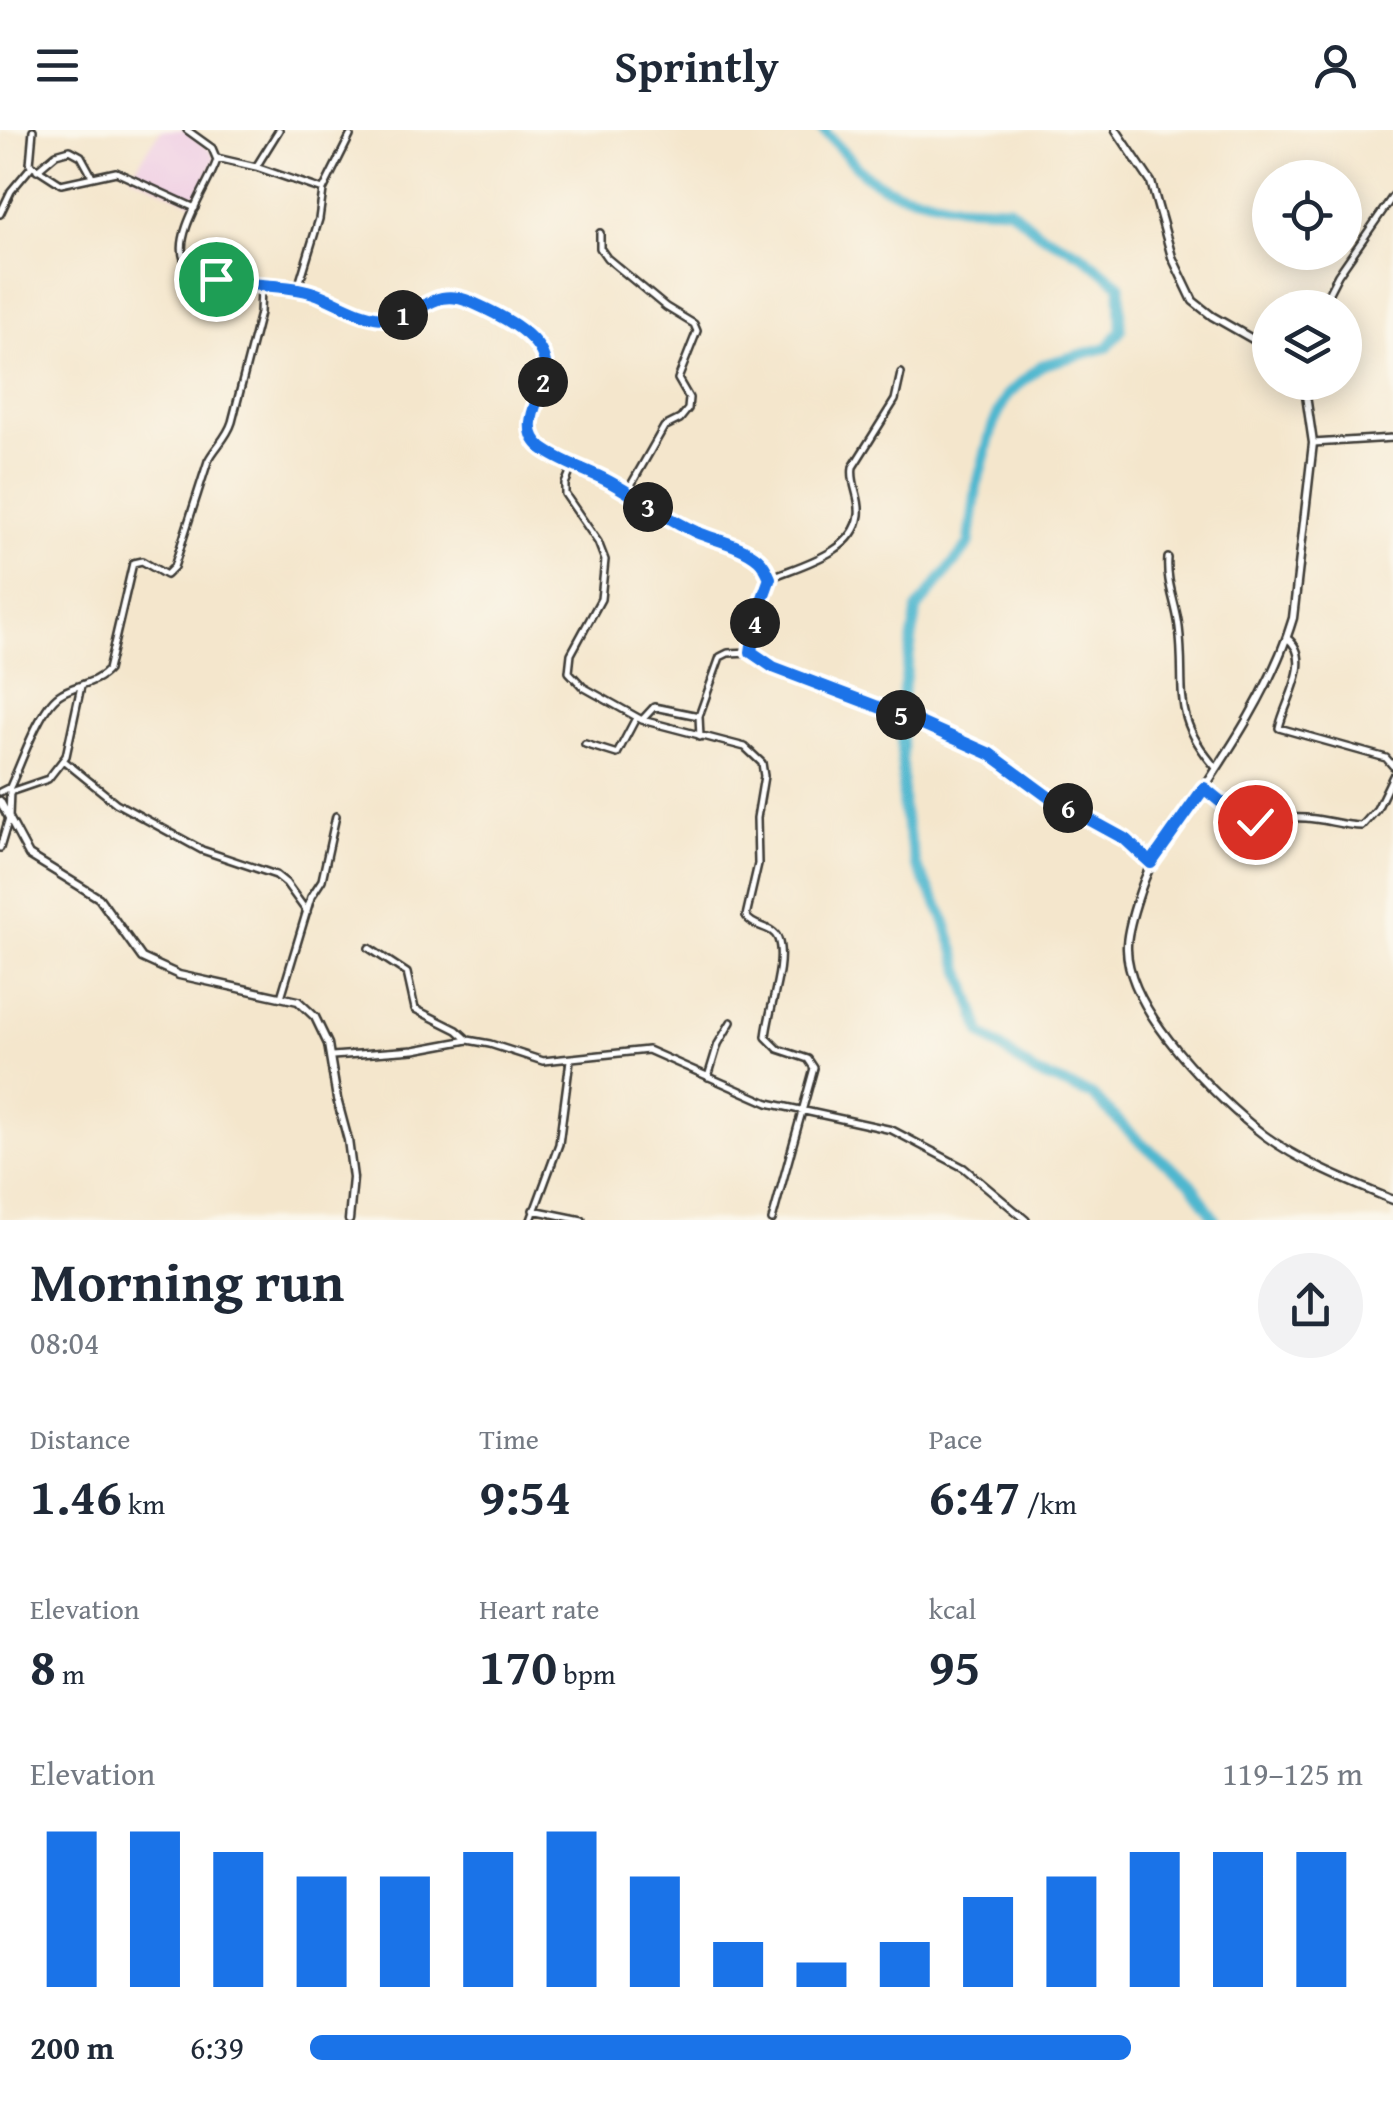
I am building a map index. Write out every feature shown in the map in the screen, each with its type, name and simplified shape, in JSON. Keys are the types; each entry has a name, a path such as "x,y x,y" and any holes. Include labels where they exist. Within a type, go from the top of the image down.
{"street":[{"path":"32,130 34,168"},
{"path":"188,130 217,158 194,208 183,246 188,266 216,279 298,290 383,318 402,316 431,300 454,297 506,321 535,343 544,360 544,377 532,412 535,440 674,522 757,558 770,578"},
{"path":"256,167 279,130"},
{"path":"1116,130 1151,182 1186,291 1199,308 1252,339"},
{"path":"298,290 323,190 350,136"},
{"path":"0,214 11,191 34,168 56,154 70,150 81,156 92,176"},
{"path":"217,158 323,190"},
{"path":"34,168 61,184 116,172 194,208"},
{"path":"1330,290 1393,196"},
{"path":"600,233 599,245 607,258 697,328 678,379 689,398 688,410 664,427 627,492"},
{"path":"0,848 9,818 10,789 50,704 60,694 105,674 111,663 133,563 142,561 166,575 174,566 208,462 232,422 260,313 260,286"},
{"path":"751,652 756,617 770,578 836,548 854,530 859,510 852,484 853,467 895,400 900,373"},
{"path":"1307,400 1314,444 1293,618 1287,638 1204,788 1151,863 1126,946 1130,973 1168,1036 1223,1099 1265,1136 1314,1164 1393,1200"},
{"path":"1314,444 1393,438"},
{"path":"573,465 565,494 598,542 604,560 601,599 571,654 569,672 583,687 639,719 745,747 762,763 764,776 756,818 758,864 746,916 750,922 773,932 778,940 778,972 766,1039 778,1049 808,1059 814,1068 772,1220"},
{"path":"1168,558 1168,585 1180,633 1184,718 1190,735 1216,768"},
{"path":"1287,638 1297,645 1300,658 1279,728 1386,758 1393,766"},
{"path":"700,737 699,716 720,657 725,653 751,652 787,673 918,722 1004,762 1050,798 1125,839 1151,863"},
{"path":"0,792 48,780 68,750 81,685"},
{"path":"585,744 617,754 639,719 658,706 699,716"},
{"path":"63,760 116,803 202,850 276,874 307,912"},
{"path":"1204,788 1248,821 1303,818 1362,826 1378,809 1393,776"},
{"path":"0,801 29,855 100,898 142,958 179,975 280,997 298,1002 310,1011 332,1056 337,1099 352,1161 349,1220"},
{"path":"280,997 313,893 322,880 336,816"},
{"path":"369,948 407,973 414,1010 468,1040"},
{"path":"708,1076 718,1044 731,1022"},
{"path":"332,1056 414,1050 468,1040 535,1060 570,1060 648,1050 768,1103 892,1130 964,1168 1026,1220"},
{"path":"531,1220 559,1144 570,1060"},
{"path":"533,1210 582,1220"}],"shaded area":[{"path":"161,130 184,130 216,158 194,204 131,175"}],"waterway":[{"path":"823,130 865,175 885,187 959,206 1009,208 1039,233 1081,254 1120,285 1121,330 1108,347 1042,365 1007,395 993,425 977,484 969,544 917,609 901,704 903,810 916,865 943,915 982,1034 1035,1073 1092,1095 1138,1140 1192,1184 1215,1220"}],"route":[{"path":"216,279 304,291 383,318 402,316 443,297 467,300 485,309 525,333 540,350 546,365 532,412 532,433 540,446 612,483 674,522 761,561 770,578 752,632 751,652 773,667 972,744 1004,762 1050,798 1125,839 1151,863 1204,788 1238,816 1255,822"}]}
